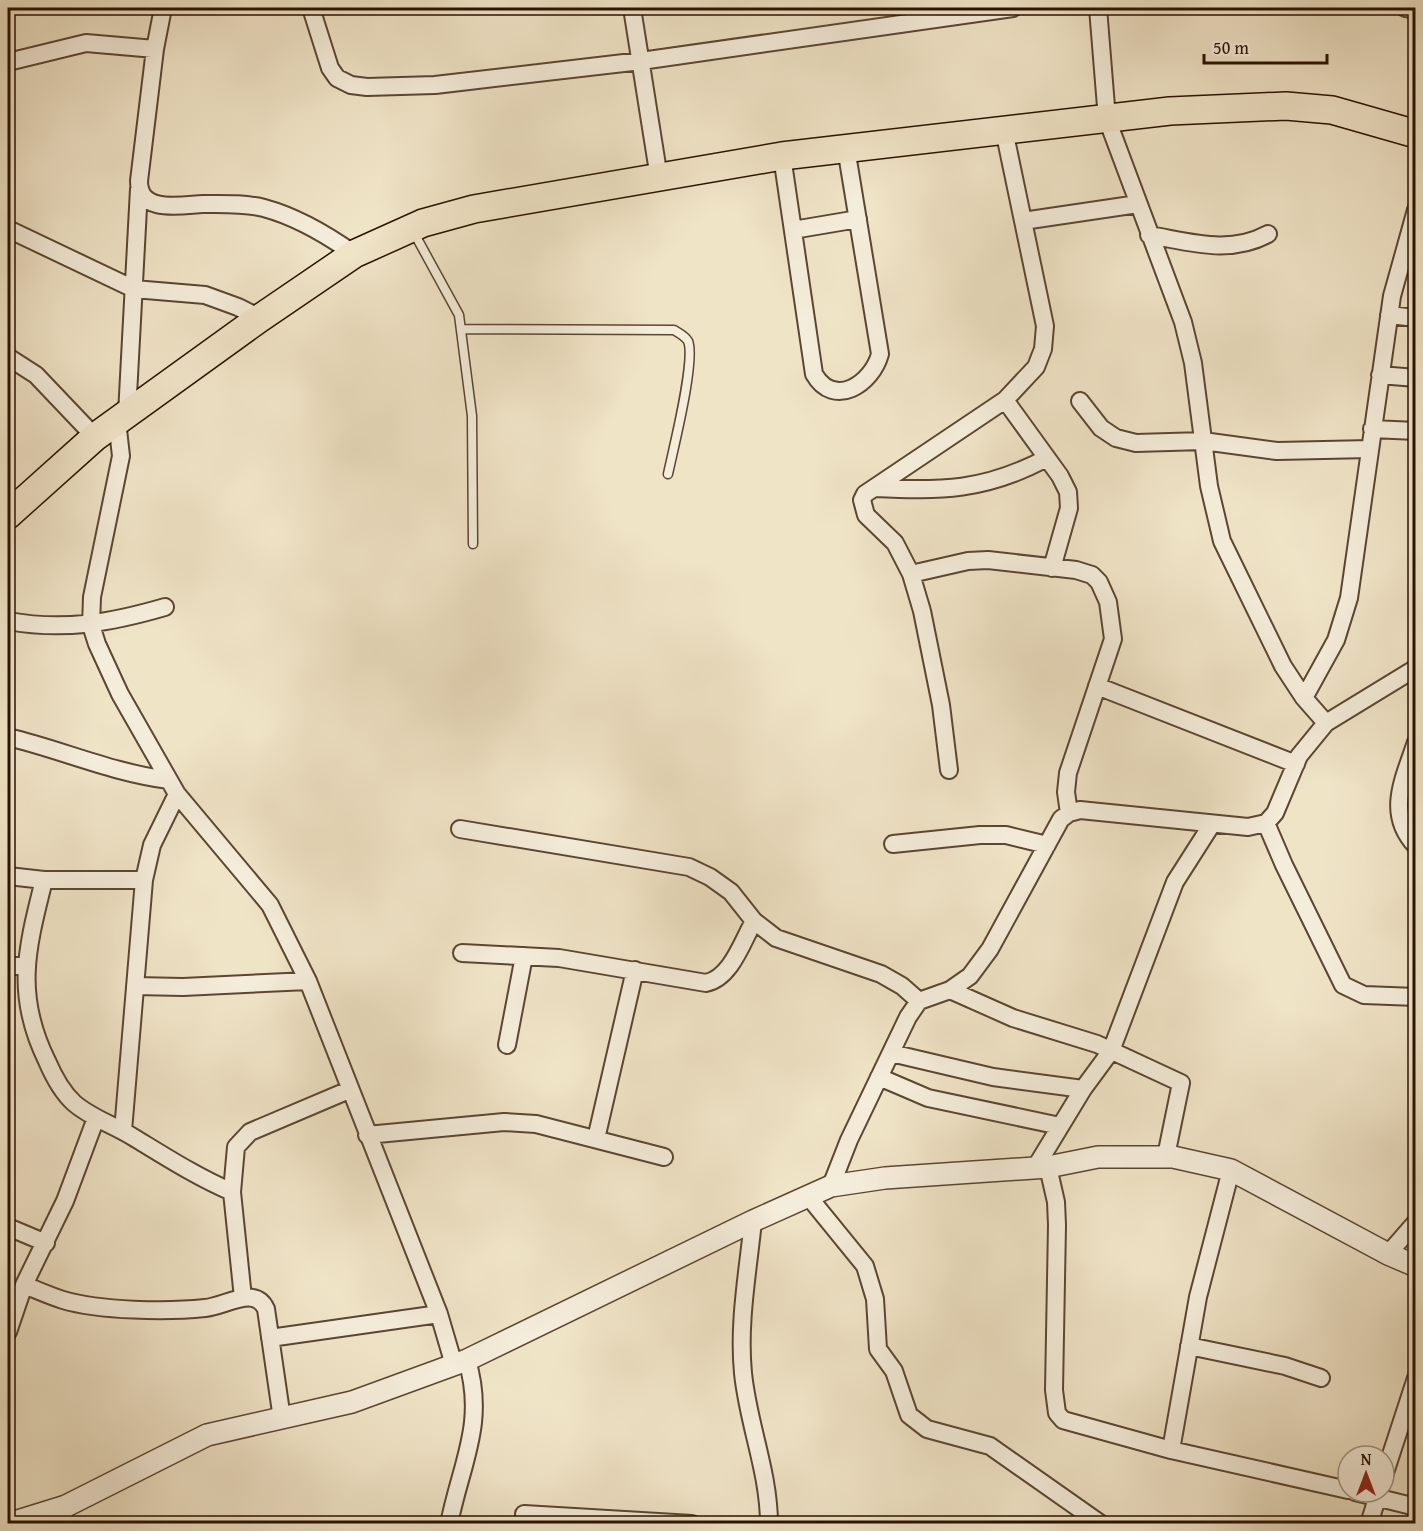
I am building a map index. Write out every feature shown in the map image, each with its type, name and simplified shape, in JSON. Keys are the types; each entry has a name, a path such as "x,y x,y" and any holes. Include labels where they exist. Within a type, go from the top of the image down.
{"main road":[{"path":"8,516 95,436 354,254 411,228 474,209 782,156 1170,111 1286,106 1332,110 1416,134"}],"street":[{"path":"163,8 155,49 139,189 121,456 98,560 92,597 92,625 120,694 173,787 270,905 308,981 439,1314 474,1391 474,1427 449,1524"},
{"path":"311,8 330,68 337,78 351,85 435,85 641,61 980,9 1013,8"},
{"path":"632,8 659,178"},
{"path":"1098,8 1107,119 1182,322 1193,363 1209,486 1222,541 1283,666 1304,698 1326,723"},
{"path":"1405,8 1416,10"},
{"path":"8,62 86,43 155,49"},
{"path":"949,770 941,705 922,611 911,574 895,543 862,508 862,500 874,488 1005,400 1036,367 1043,349 1045,326 1004,130"},
{"path":"782,156 814,374 821,386 832,392 848,390 870,376 880,354 846,148"},
{"path":"139,189 154,204 170,207 204,204 262,207 310,226 354,254"},
{"path":"1023,221 1138,204"},
{"path":"1304,698 1336,640 1349,598 1389,315 1416,210"},
{"path":"793,230 858,219"},
{"path":"8,229 134,289 205,295 260,318"},
{"path":"1149,235 1217,246 1238,246 1268,234"},
{"path":"1389,315 1416,318"},
{"path":"8,357 36,375 95,436"},
{"path":"1380,375 1416,378"},
{"path":"1005,400 1060,476 1068,492 1068,508 1053,568"},
{"path":"1080,401 1101,428 1116,438 1136,443 1203,441 1277,451 1370,449"},
{"path":"1372,429 1416,431"},
{"path":"874,488 947,489 984,484 1013,476 1046,459"},
{"path":"911,574 968,561 1053,568 1092,575 1099,582 1108,602 1113,639 1068,773 1065,792 1068,813"},
{"path":"8,621 37,626 92,625 165,608"},
{"path":"831,1186 849,1140 919,1001 950,990 970,976 990,949 1061,819 1068,813 1080,810 1248,827 1266,823 1275,813 1296,764 1311,738 1326,723 1416,668"},
{"path":"1097,686 1296,764"},
{"path":"8,736 56,748 124,773 173,787"},
{"path":"1416,742 1401,788 1398,809 1400,824 1416,846"},
{"path":"123,1131 144,879 152,845 173,787"},
{"path":"1266,823 1343,985 1364,995 1416,997"},
{"path":"1212,824 1175,882 1111,1051 1060,1126 1042,1167 1056,1202 1054,1390 1058,1413 1071,1424 1171,1450 1336,1487"},
{"path":"460,829 689,867 710,877 731,892 754,921 776,938 881,974 902,986 919,1001"},
{"path":"893,844 980,835 1006,835 1047,844"},
{"path":"8,876 44,879 144,879"},
{"path":"44,879 31,931 26,966 26,995 31,1024 54,1075 73,1102 96,1118 123,1131 185,1170 232,1192"},
{"path":"462,953 559,958 696,982 716,981 724,975 754,921"},
{"path":"507,1045 524,956"},
{"path":"8,966 26,966"},
{"path":"596,1138 635,970"},
{"path":"135,986 183,987 308,981"},
{"path":"950,990 1013,1018 1111,1051 1180,1083 1166,1156"},
{"path":"891,1053 993,1077 1083,1089"},
{"path":"879,1077 928,1098 1060,1126"},
{"path":"243,1298 232,1192 236,1147 250,1131 349,1090"},
{"path":"8,1326 24,1285 65,1201 96,1118"},
{"path":"367,1135 504,1122 536,1124 664,1157"},
{"path":"8,1524 63,1516 102,1490 170,1452 207,1435 352,1402 461,1363 753,1221 831,1186 885,1178 1042,1167 1098,1157 1166,1156 1231,1170 1388,1254 1416,1266"},
{"path":"1171,1450 1198,1297 1231,1170"},
{"path":"808,1196 865,1266 871,1279 875,1299 878,1349 894,1371 909,1415 927,1429 990,1446 1101,1524"},
{"path":"753,1221 743,1318 742,1357 747,1397 766,1481 769,1524"},
{"path":"1388,1254 1416,1222"},
{"path":"8,1227 46,1243"},
{"path":"24,1285 82,1305 206,1308 254,1296 262,1300 282,1419"},
{"path":"270,1338 439,1314"},
{"path":"1189,1346 1286,1366 1321,1378"},
{"path":"1394,1444 1416,1378"},
{"path":"1396,1501 1416,1507"},
{"path":"1369,1524 1375,1504"},
{"path":"524,1514 692,1524"}],"lane":[{"path":"411,228 459,315 463,330 471,416 472,544"},
{"path":"463,330 674,330 682,334 688,341 690,351 687,380 668,474"}]}
